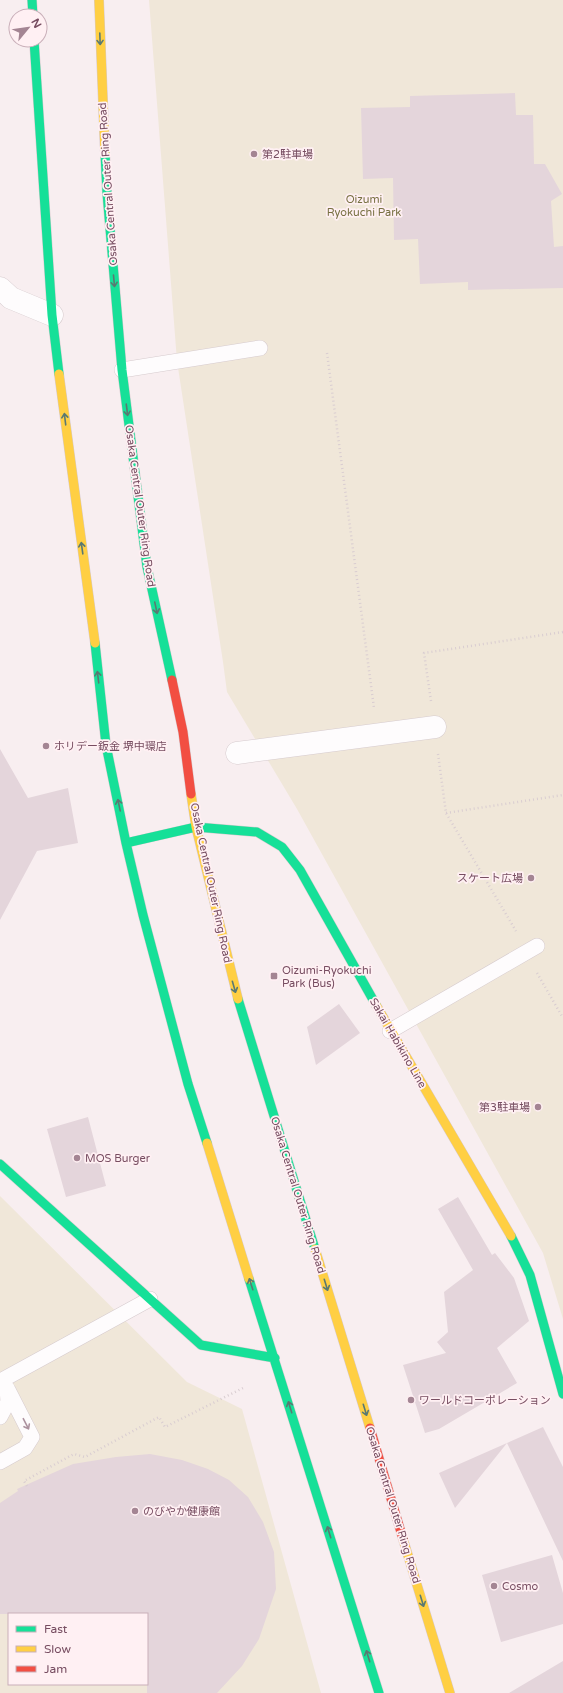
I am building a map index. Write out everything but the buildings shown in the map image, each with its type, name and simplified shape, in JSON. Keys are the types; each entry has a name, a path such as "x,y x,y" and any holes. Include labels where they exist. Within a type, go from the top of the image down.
{"main road":[{"name":"Osaka Central Outer Ring Road","path":"99,0 107,193 122,370 147,567 183,732 196,827 234,985 450,1693"},
{"path":"35,48 52,315 74,495 92,619 106,745 126,843 143,915 188,1084 379,1693"},
{"name":"Sakai Habikino Line","path":"126,843 196,827 257,832 282,847 300,870 390,1031 509,1233 530,1275 563,1394"},
{"path":"0,1164 201,1345 275,1358"}],"street":[{"path":"0,288 11,298 52,315"},
{"path":"237,753 435,727"}],"lane":[{"path":"122,370 260,348"},
{"path":"390,1031 532,949"},
{"path":"4,1381 150,1299"},
{"path":"0,1417 8,1402 4,1381"},
{"path":"0,1462 25,1448 32,1437 4,1381"}],"path":[{"path":"328,353 378,734"},
{"path":"424,653 563,632"},
{"path":"563,795 446,813 509,918 532,949 563,1018"},
{"path":"27,1486 24,1480 74,1454 85,1457 159,1417 165,1427 245,1387"}],"green space":[{"name":"Oizumi Ryokuchi Park","path":"149,0 563,0 563,1319 543,1253 297,809 227,692 177,361"},
{"name":"のびやか健康館","path":"0,1196 187,1382 242,1409 321,1693 0,1693"}],"traffic: fast":[{"path":"32,0 32,8"},
{"path":"35,48 52,315 59,374"},
{"path":"105,153 122,370 147,567 172,680"},
{"path":"95,643 106,745 126,843 143,915 188,1084 207,1143"},
{"path":"126,843 196,827 257,832 282,847 300,870 376,1005"},
{"path":"238,999 315,1249"},
{"path":"0,1164 201,1345 275,1358"},
{"path":"511,1236 530,1275 563,1394"},
{"path":"249,1279 379,1693"}],"traffic: slow":[{"path":"99,0 105,153"},
{"path":"59,374 95,643"},
{"path":"191,794 196,827 238,999"},
{"path":"376,1005 511,1236"},
{"path":"207,1143 249,1279"},
{"path":"315,1249 370,1428"},
{"path":"403,1539 450,1693"}],"traffic: jam":[{"path":"172,680 183,732 191,794"},
{"path":"370,1428 403,1539"}],"place":[{"name":"第2駐車場","path":"254,154"},
{"name":"ホリデー鈑金 堺中環店","path":"46,746"},
{"name":"スケート広場","path":"531,878"},
{"name":"Oizumi-Ryokuchi Park (Bus)","path":"274,976"},
{"name":"第3駐車場","path":"538,1107"},
{"name":"MOS Burger","path":"77,1158"},
{"name":"ワールドコーポレーション","path":"411,1400"},
{"name":"のびやか健康館","path":"135,1511"},
{"name":"Cosmo","path":"494,1586"}]}
